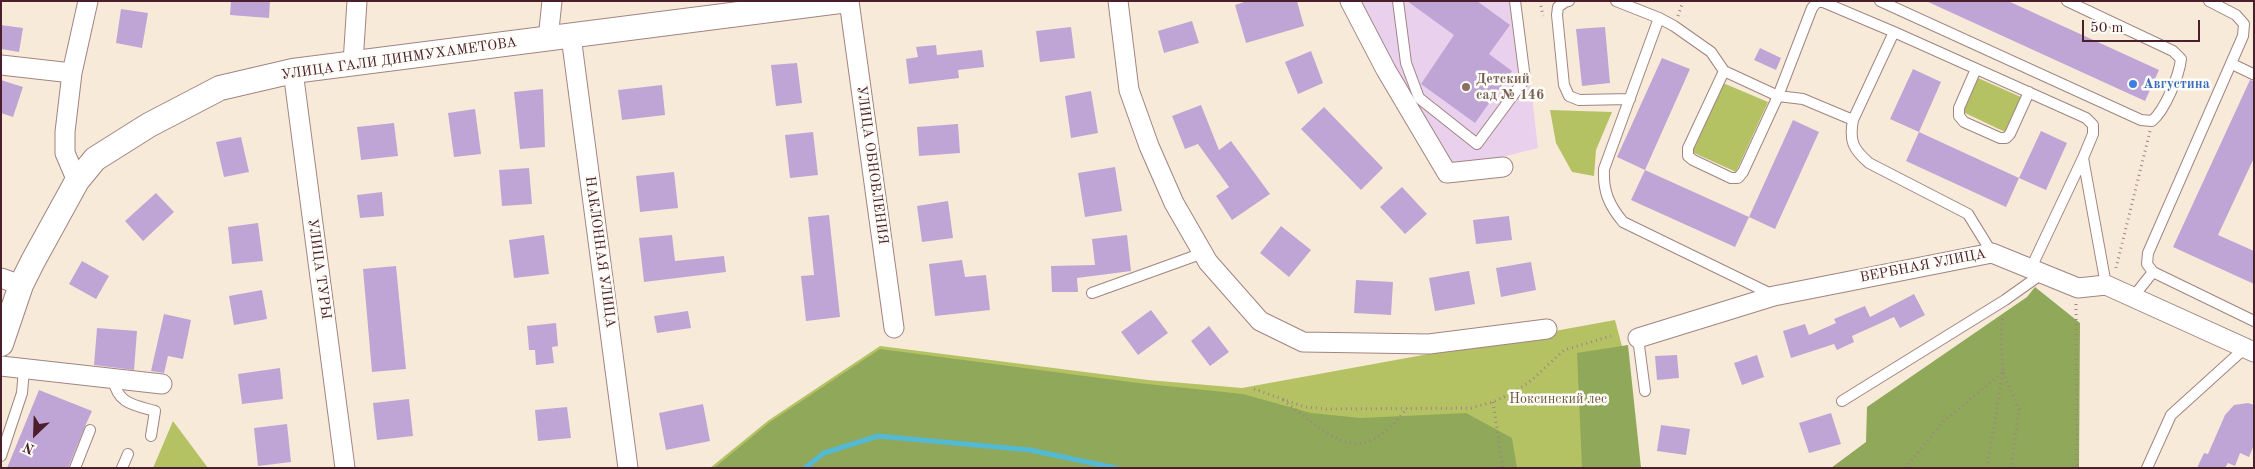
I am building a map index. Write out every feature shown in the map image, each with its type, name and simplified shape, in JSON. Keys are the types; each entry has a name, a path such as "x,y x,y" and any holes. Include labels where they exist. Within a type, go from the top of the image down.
{"street":[{"path":"76,181 65,153 65,132 72,73 88,1"},
{"path":"353,63 357,1"},
{"name":"НАКЛОННАЯ УЛИЦА","path":"552,1 560,38 628,468"},
{"name":"УЛИЦА ГАЛИ ДИНМУХАМЕТОВА","path":"1,344 11,281 76,181 95,159 149,125 220,88 293,71 560,38 711,10 840,1"},
{"name":"УЛИЦА ОБНОВЛЕНИЯ","path":"850,1 894,328"},
{"path":"1118,1 1129,90 1149,146 1174,203 1208,262 1260,321 1304,342 1429,344 1547,329"},
{"path":"1350,1 1386,70 1447,173 1503,167"},
{"path":"1,65 72,73"},
{"name":"УЛИЦА ТУРЫ","path":"293,71 345,468"},
{"name":"ВЕРБНАЯ УЛИЦА","path":"1638,338 1774,296 1992,252 2078,288 2109,286 2249,350"},
{"path":"1,366 162,384"}],"lane":[{"path":"1398,1 1406,63 1419,98 1477,144 1525,79 1515,1"},
{"path":"1569,1 1558,7 1557,16 1564,85 1569,96 1579,100 1630,99"},
{"path":"1616,1 1674,26 1712,52 1724,71 1778,96 1803,99 1853,120"},
{"path":"1880,1 2141,120 2152,121 2160,115 2180,69 2181,59 2174,51 2067,1"},
{"path":"2208,1 2236,15 2244,24 2243,36 2148,253 2147,264 2153,272 2254,321"},
{"path":"1724,71 1688,148 1688,156 1731,178 1738,178 1743,172 1778,96 1816,2 1823,2 1894,32 2086,118 2093,125 2092,134 2083,158 2037,271 2004,300 1842,401"},
{"path":"1659,18 1604,169 1603,184 1609,204 1623,222 1774,296"},
{"path":"1894,32 1853,120 1850,134 1856,152 1869,163 1968,214 1992,252"},
{"path":"1386,70 1406,63"},
{"path":"2232,64 2253,74"},
{"path":"1976,69 1959,108 1958,116 1964,122 2000,138 2006,138 2010,134 2029,92"},
{"path":"2083,158 2109,286"},
{"path":"1092,294 1203,253"},
{"path":"2133,297 2153,272"},
{"path":"1638,338 1645,391"},
{"path":"2147,468 2171,415 2249,350"},
{"path":"1,456 22,393 24,369"},
{"path":"113,379 115,391 121,398 131,404 155,411 151,436"},
{"path":"75,468 90,430"},
{"path":"122,468 128,454"}],"path":[{"path":"2109,286 2152,121"},
{"path":"1987,468 2003,372 2001,337 2004,300"},
{"path":"2076,303 2077,468"},
{"path":"1254,389 1305,407 1327,409 1471,408 1493,402 1533,379 1564,350 1611,336"},
{"path":"1904,468 1944,421 2003,372"},
{"path":"2003,372 2019,409 2011,468"},
{"path":"1281,398 1320,430 1333,444"},
{"path":"1493,402 1503,468"},
{"path":"1394,431 1407,408"}],"shaded area":[{"name":"Детский сад № 146","path":"1357,1 1521,1 1538,148 1455,169 1411,106"}],"green space":[{"path":"1978,78 2021,97 2005,132 1963,112"},
{"path":"1723,83 1768,102 1736,172 1692,152"},
{"path":"1550,110 1612,112 1596,150 1594,176 1572,172 1556,143"},
{"path":"2035,287 2080,323 2079,468 1831,468 1866,442 1867,407 2027,297"},
{"name":"Ноксинский лес","path":"1615,320 1623,350 1635,468 710,468 769,420 880,346 1148,380 1242,388"},
{"path":"1628,345 1641,468 1582,468 1577,353"},
{"name":"Ноксинский лес","path":"880,349 1138,383 1243,394 1311,413 1361,418 1466,413 1512,438 1517,468 714,468 770,422"},
{"path":"173,421 208,468 153,468"}],"building":[{"path":"231,1 270,1 269,18 230,15"},
{"path":"1247,1 1297,1 1304,26 1246,43 1235,5"},
{"path":"1407,1 1477,1 1510,25 1489,54 1512,71 1475,123 1421,84 1454,35"},
{"path":"1926,1 2008,1 2159,70 2145,101"},
{"path":"121,9 148,13 142,48 116,43"},
{"path":"1192,21 1199,43 1164,53 1158,31"},
{"path":"1,25 23,28 19,52 1,49"},
{"path":"1071,27 1075,58 1040,62 1036,31"},
{"path":"1605,27 1610,83 1582,86 1576,29"},
{"path":"936,45 937,55 982,50 984,67 958,70 959,78 909,84 906,59 918,57 916,47"},
{"path":"1760,48 1781,58 1776,70 1754,60"},
{"path":"1311,51 1323,83 1298,94 1285,62"},
{"path":"1662,58 1690,69 1645,170 1617,157"},
{"path":"797,63 802,103 776,106 771,65"},
{"path":"1913,69 1941,82 1919,132 1890,119"},
{"path":"1,80 23,87 13,117 1,113"},
{"path":"2250,80 2254,81 2254,158 2218,235 2254,251 2254,284 2173,247"},
{"path":"662,85 665,115 622,120 618,90"},
{"path":"543,89 545,147 520,149 514,92"},
{"path":"1091,91 1098,133 1071,138 1065,96"},
{"path":"1201,105 1219,150 1231,141 1270,194 1232,220 1216,196 1229,187 1198,144 1185,149 1172,116"},
{"path":"1324,107 1383,168 1361,190 1301,129"},
{"path":"475,109 481,154 454,157 448,113"},
{"path":"1793,120 1819,132 1775,229 1749,217"},
{"path":"394,123 398,156 361,160 357,127"},
{"path":"958,124 960,153 919,156 917,127"},
{"path":"2041,131 2067,143 2046,190 2019,178"},
{"path":"813,132 818,175 790,178 785,135"},
{"path":"1919,132 2019,178 2006,207 1906,161"},
{"path":"241,137 249,172 224,177 216,142"},
{"path":"1115,167 1122,211 1085,217 1078,173"},
{"path":"529,168 532,204 502,206 499,170"},
{"path":"1645,170 1749,217 1735,247 1631,200"},
{"path":"674,172 678,208 640,212 636,176"},
{"path":"1402,187 1427,214 1405,234 1380,207"},
{"path":"382,192 384,216 360,218 357,195"},
{"path":"156,193 174,212 143,241 125,221"},
{"path":"948,201 953,238 922,242 917,206"},
{"path":"829,215 840,317 806,321 801,276 814,275 808,217"},
{"path":"1509,216 1512,240 1476,244 1473,220"},
{"path":"258,223 263,261 232,264 228,227"},
{"path":"1281,226 1311,250 1289,277 1260,253"},
{"path":"544,235 549,274 514,278 509,240"},
{"path":"672,235 675,261 724,256 726,272 644,282 639,238"},
{"path":"1127,235 1131,271 1077,278 1078,292 1052,292 1051,266 1095,265 1092,239"},
{"path":"962,260 965,277 986,275 990,310 935,316 929,264"},
{"path":"82,261 109,276 96,299 69,284"},
{"path":"1531,262 1536,290 1501,297 1496,268"},
{"path":"396,266 406,369 372,372 363,269"},
{"path":"1469,271 1475,304 1435,311 1429,278"},
{"path":"1356,280 1393,282 1391,315 1354,313"},
{"path":"262,290 267,319 234,325 229,296"},
{"path":"1914,294 1925,315 1900,328 1894,317 1852,336 1854,342 1837,350 1834,344 1791,358 1783,331 1805,324 1809,335 1836,323 1834,319 1865,306 1870,317"},
{"path":"1151,310 1168,333 1138,355 1121,332"},
{"path":"688,311 691,328 657,333 654,316"},
{"path":"164,314 191,320 183,359 168,356 164,373 151,371"},
{"path":"556,323 558,346 552,347 554,363 536,365 535,350 529,350 527,326"},
{"path":"1209,326 1229,352 1210,366 1191,341"},
{"path":"97,328 137,331 134,370 94,365"},
{"path":"1677,355 1679,378 1657,380 1655,356"},
{"path":"1757,355 1764,377 1742,385 1734,363"},
{"path":"280,368 283,399 242,404 238,374"},
{"path":"39,390 92,411 68,468 7,468"},
{"path":"409,399 413,436 377,440 373,403"},
{"path":"2248,403 2254,405 2254,445 2249,457 2240,453 2235,466 2228,463 2225,468 2197,468 2204,453 2208,454 2225,415 2234,405"},
{"path":"703,404 710,441 666,450 659,413"},
{"path":"567,407 571,438 538,441 535,410"},
{"path":"1831,413 1841,444 1809,453 1799,423"},
{"path":"287,424 291,462 258,466 254,428"},
{"path":"1661,425 1690,429 1686,455 1657,451"}],"waterway":[{"path":"805,468 824,453 878,436 1030,450 1116,468"}],"place":[{"name":"Августина","path":"2133,84"},
{"name":"Детский сад № 146","path":"1466,87"}]}
